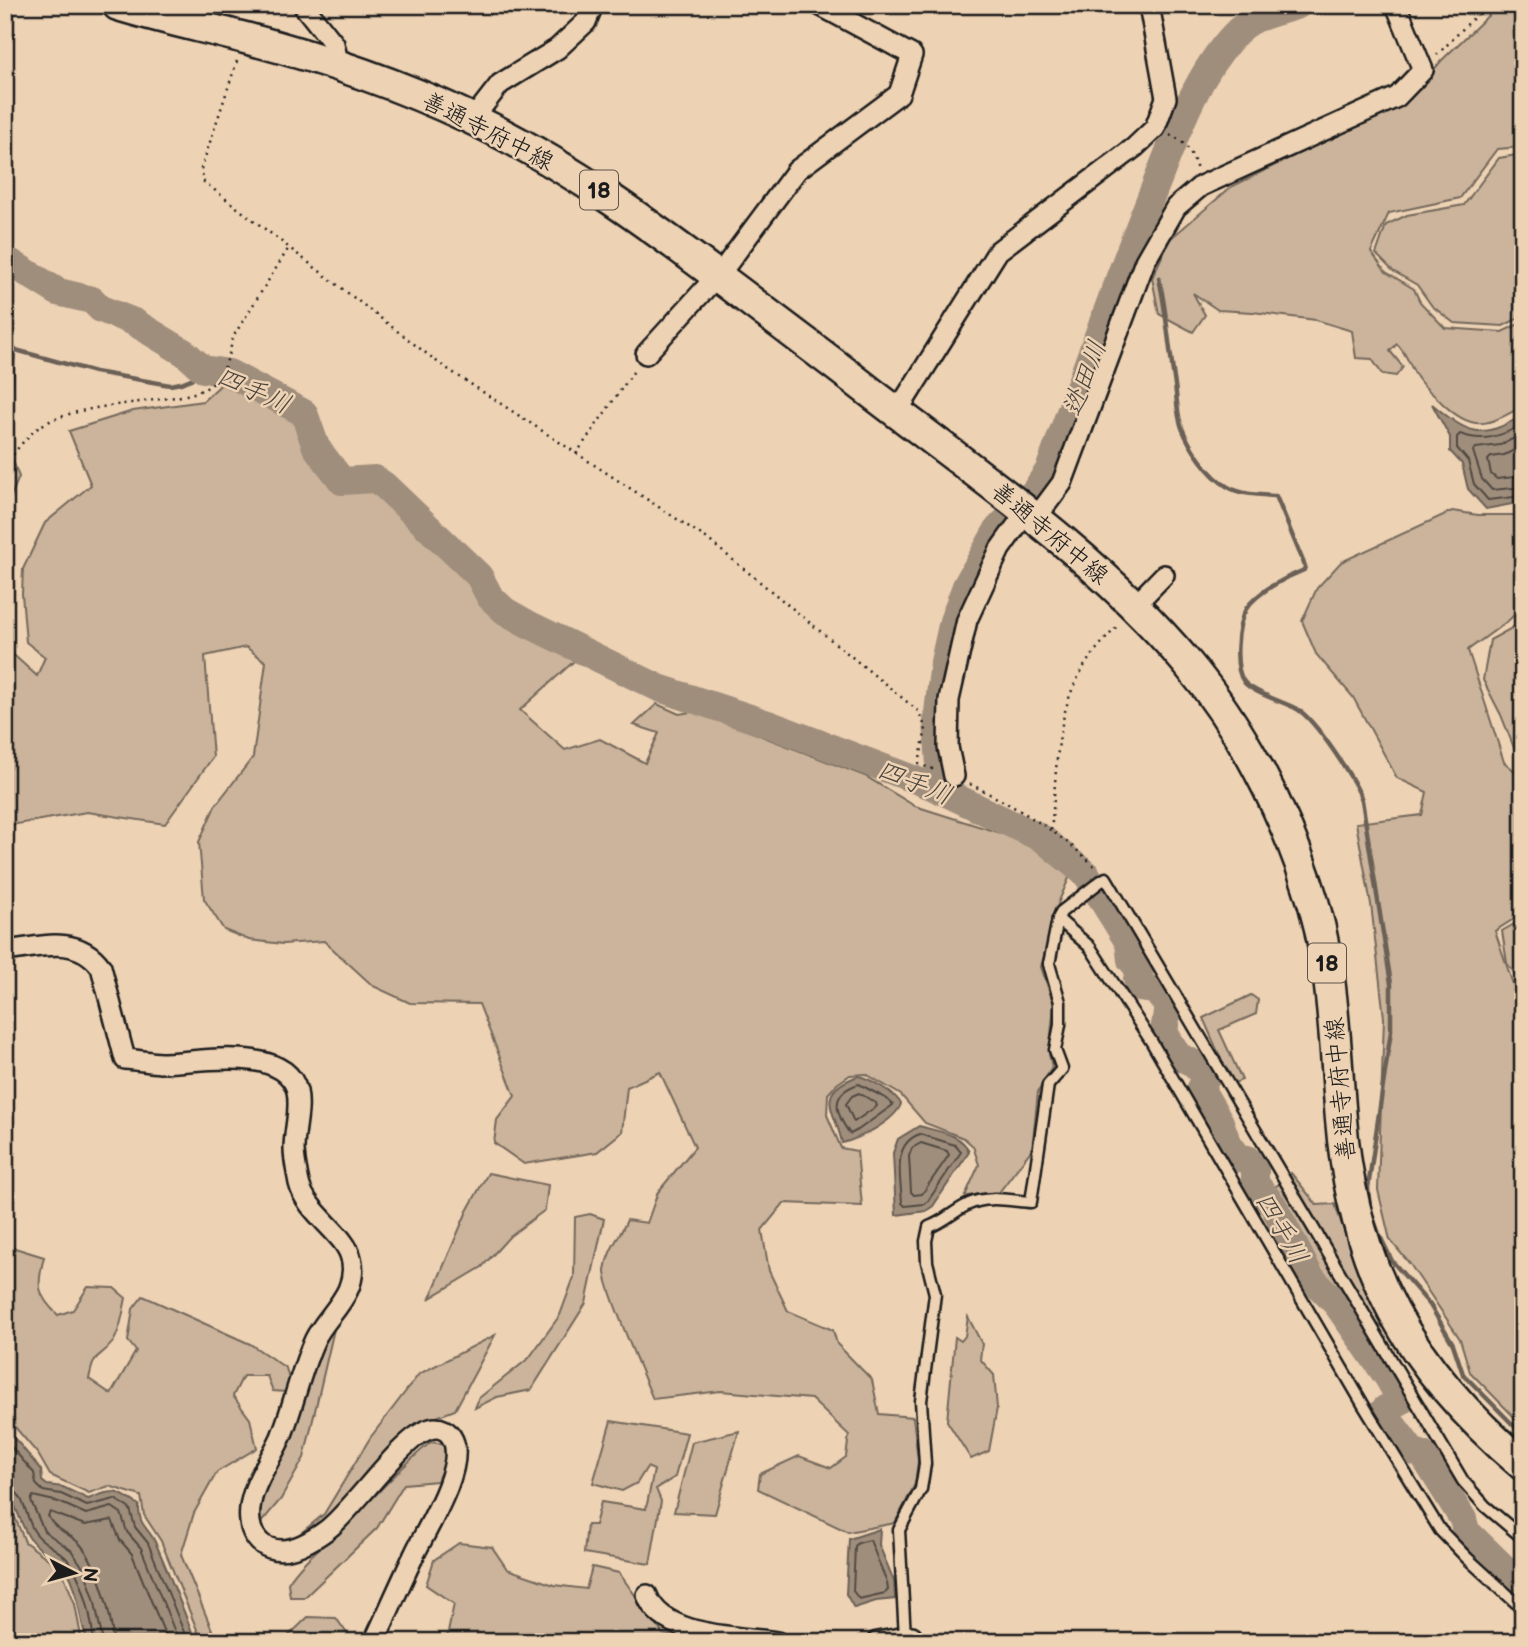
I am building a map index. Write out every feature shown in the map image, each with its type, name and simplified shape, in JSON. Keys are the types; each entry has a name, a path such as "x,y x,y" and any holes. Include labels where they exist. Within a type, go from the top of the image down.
{"main road":[{"name":"善通寺府中線","path":"118,5 200,28 245,37 339,66 413,93 475,120 605,193 718,275 1025,509 1135,606 1192,668 1225,714 1273,797 1292,840 1310,890 1331,979 1341,1119 1351,1195 1365,1251 1387,1303 1439,1382 1469,1416 1523,1465"}],"street":[{"path":"303,5 334,44 339,66"},
{"path":"475,120 500,84 557,49 586,22 593,5"},
{"path":"646,354 718,275 797,170 899,94 912,55 820,5"},
{"path":"897,412 998,251 1135,147 1155,128 1166,98 1149,5"},
{"path":"954,776 948,747 948,700 967,620 1000,549 1025,509 1062,483 1144,261 1176,207 1201,186 1397,97 1423,70 1396,5"},
{"path":"1135,606 1164,575"},
{"path":"5,951 55,945 75,946 92,954 101,967 125,1059 160,1063 236,1057 256,1060 289,1078 296,1090 298,1109 294,1150 300,1187 320,1219 345,1245 352,1259 351,1277 348,1291 340,1306 319,1331 305,1360 281,1438 252,1497 250,1526 257,1539 266,1547 279,1551 299,1546 329,1528 409,1444 427,1429 439,1427 447,1432 455,1444 454,1464 446,1491 374,1642"},
{"path":"647,1595 658,1614 685,1626 722,1636 777,1642"},
{"path":"877,1642 909,1640"}],"lane":[{"path":"909,1640 899,1530 921,1489 925,1464 921,1401 935,1294 927,1262 926,1241 929,1227 946,1220 969,1204 987,1199 1031,1202 1048,1085 1062,1069 1055,1051 1060,1025 1060,1002 1049,964 1059,916 1103,879 1464,1481 1485,1506 1523,1538"},
{"path":"1059,916 1090,947 1151,1041 1350,1383 1440,1530 1523,1609"}],"path":[{"path":"1423,70 1486,5"},
{"path":"245,37 201,169 204,182 440,364 706,538 917,710 926,728 919,764 931,768"},
{"path":"1165,133 1180,139 1192,152 1201,186"},
{"path":"5,466 19,446 47,422 75,413 180,396 213,383 230,354 233,337 290,246"},
{"path":"576,454 646,354"},
{"path":"1051,830 1062,717 1087,661 1135,606"},
{"path":"954,776 1015,807 1051,830 1085,857 1103,879"}],"shaded area":[{"path":"1499,5 1523,5 1523,147 1497,149 1460,198 1389,213 1371,252 1386,272 1414,289 1420,302 1445,328 1502,332 1523,322 1523,406 1490,422 1472,423 1453,413 1421,383 1397,344 1390,351 1403,367 1396,376 1382,374 1372,359 1356,358 1352,331 1316,320 1218,310 1193,293 1205,315 1193,332 1159,314 1152,278 1170,239 1231,187 1410,99 1441,61"},
{"path":"1523,154 1523,316 1503,326 1454,323 1432,306 1417,285 1393,271 1376,254 1386,225 1407,215 1464,205 1499,158"},
{"path":"5,353 15,355 7,445 19,477 5,511"},
{"path":"226,380 296,415 307,449 340,490 376,488 474,581 484,603 541,641 582,654 520,710 565,750 600,739 645,763 659,733 634,725 657,704 679,714 697,711 865,776 915,806 1038,845 1072,871 1059,901 1041,967 1054,1005 1049,1054 1052,1067 1038,1092 1032,1149 997,1195 965,1196 979,1165 973,1146 964,1138 925,1123 901,1095 866,1074 850,1075 828,1094 827,1115 841,1148 857,1151 862,1206 784,1203 762,1230 769,1271 788,1311 833,1330 837,1344 872,1380 879,1414 913,1417 918,1461 915,1484 895,1523 848,1532 758,1489 760,1474 799,1456 831,1468 846,1457 849,1435 811,1399 721,1391 653,1399 617,1312 605,1270 611,1250 627,1220 647,1223 658,1192 695,1147 660,1072 627,1087 622,1132 597,1152 524,1164 494,1143 497,1120 515,1096 479,1004 410,1003 373,986 324,941 283,944 249,940 224,930 204,899 199,842 215,806 253,757 266,662 246,647 205,656 213,757 165,824 87,812 11,825 5,829 5,643 8,650 37,676 45,657 26,642 23,569 45,523 91,485 69,431 133,411 203,401"},
{"path":"1452,511 1478,515 1523,515 1523,606 1509,620 1468,650 1504,762 1523,778 1523,913 1495,931 1518,999 1523,1004 1523,1139 1519,1181 1523,1187 1523,1426 1470,1372 1460,1339 1410,1264 1390,1240 1378,1190 1384,1018 1371,904 1356,823 1422,815 1427,792 1397,778 1353,697 1316,654 1302,621 1317,588 1341,562"},
{"path":"1523,618 1523,763 1518,758 1483,680 1490,640 1512,628"},
{"path":"1523,919 1523,985 1507,963 1502,931"},
{"path":"1251,995 1258,1000 1256,1014 1219,1030 1242,1080 1232,1084 1203,1018"},
{"path":"488,1173 548,1185 545,1210 510,1236 482,1267 430,1298 467,1211"},
{"path":"1291,1173 1317,1205 1335,1204 1359,1276 1383,1327 1353,1312 1318,1265 1274,1188"},
{"path":"590,1214 604,1219 586,1303 531,1390 497,1397 475,1408 479,1398 529,1358 560,1315 574,1277 575,1217"},
{"path":"5,1245 44,1257 40,1289 58,1315 73,1310 88,1287 114,1288 126,1298 116,1337 95,1359 89,1379 111,1394 136,1351 128,1341 133,1309 143,1296 250,1344 286,1368 290,1383 285,1392 273,1391 267,1376 243,1376 233,1396 250,1419 257,1448 217,1472 194,1513 181,1555 217,1642 202,1642 161,1541 144,1515 141,1496 109,1486 89,1493 50,1475 38,1454 15,1427 5,1425"},
{"path":"968,1317 982,1344 980,1359 994,1375 997,1408 989,1451 971,1459 947,1421 955,1337 961,1341 965,1336"},
{"path":"335,1325 304,1458 281,1499 260,1524 256,1522 259,1498 318,1349"},
{"path":"495,1335 455,1410 415,1425 314,1530 296,1537 324,1514 370,1438 419,1374"},
{"path":"611,1421 687,1433 675,1477 656,1489 661,1501 650,1564 584,1553 587,1525 595,1525 601,1502 646,1509 654,1470 647,1467 637,1483 622,1491 593,1483"},
{"path":"739,1431 715,1514 674,1512 692,1442"},
{"path":"431,1442 443,1444 447,1458 437,1481 404,1484 377,1528 305,1597 290,1597 288,1583 301,1566"},
{"path":"5,1502 10,1505 25,1542 63,1573 75,1604 82,1642 5,1642"},
{"path":"459,1543 492,1547 507,1569 554,1585 586,1589 592,1567 619,1573 663,1634 717,1642 446,1642 454,1604 426,1585 434,1560"},
{"path":"308,1617 336,1618 353,1642 282,1642"}],"water":[{"path":"1432,404 1455,422 1475,430 1496,428 1523,415 1523,502 1486,509 1468,489 1462,464 1450,451 1450,437"},
{"path":"858,1076 882,1087 901,1104 884,1123 858,1138 842,1143 830,1104 831,1096 844,1082"},
{"path":"919,1126 955,1137 969,1152 933,1206 926,1211 896,1215 893,1153 898,1139"},
{"path":"5,1432 17,1441 41,1470 42,1481 47,1485 63,1487 88,1499 115,1492 139,1505 142,1523 156,1544 196,1642 88,1642 71,1578 63,1566 31,1540 5,1492"},
{"path":"880,1529 879,1545 894,1581 895,1599 876,1601 854,1608 846,1594 849,1539"}],"waterway":[{"name":"迯田川","path":"934,787 940,766 937,721 944,662 953,621 966,586 998,529 1035,491 1049,470 1127,257 1187,108 1208,70 1233,36 1248,23 1298,5"},
{"name":"迯田川","path":"1128,255 1137,257"},
{"name":"四手川","path":"5,259 58,292 92,300 101,309 134,322 185,353 203,369 229,373 304,413 316,447 342,481 375,479 385,486 479,576 490,597 505,611 659,688 771,725 934,787 1043,839 1087,875 1129,943 1131,960 1140,970 1137,979 1140,988 1155,990 1168,1006 1164,1032 1178,1056 1193,1063 1206,1078 1200,1088 1220,1122 1227,1142 1239,1158 1247,1159 1255,1168 1255,1183 1273,1205 1311,1278 1336,1303 1389,1379 1401,1401 1385,1409 1386,1416 1412,1451 1423,1455 1463,1519 1466,1531 1504,1568 1523,1580"},
{"path":"1159,278 1178,412 1185,436 1207,469 1228,487 1245,493 1276,496 1305,566 1304,570 1264,591 1246,609 1240,625 1237,656 1241,675 1244,682 1254,690 1305,715 1334,751 1362,800 1391,984 1391,1031 1368,1188 1370,1209 1392,1261 1430,1305 1453,1344 1463,1374 1523,1435"},
{"path":"5,347 95,372 170,385 213,370"}]}
